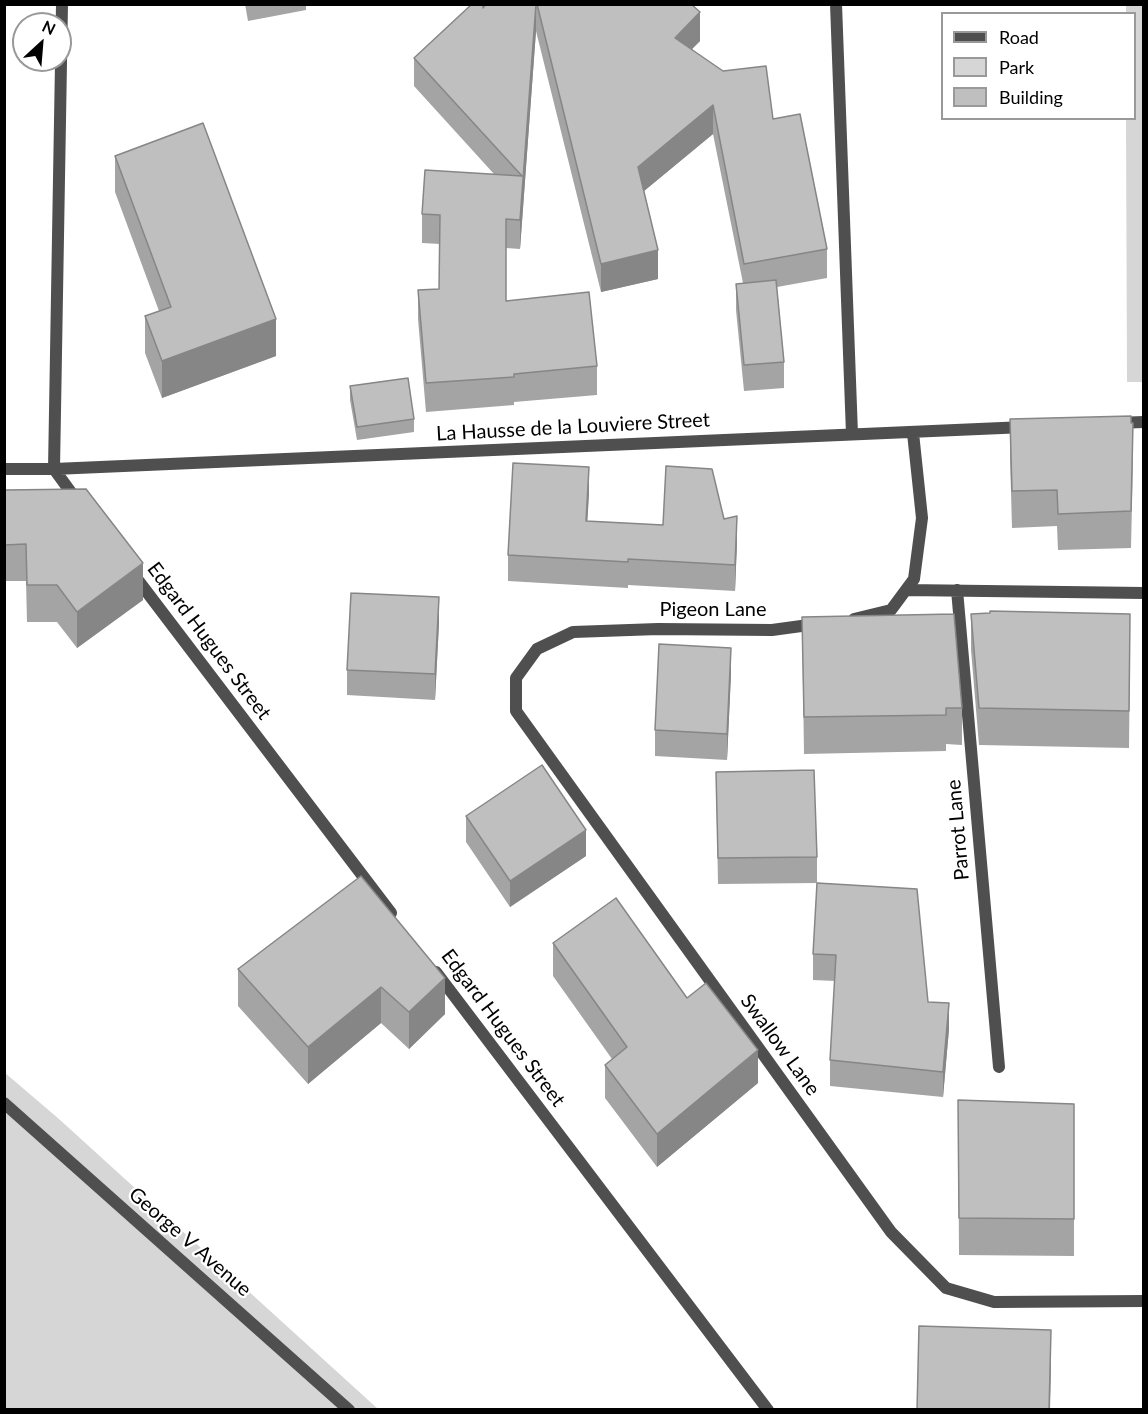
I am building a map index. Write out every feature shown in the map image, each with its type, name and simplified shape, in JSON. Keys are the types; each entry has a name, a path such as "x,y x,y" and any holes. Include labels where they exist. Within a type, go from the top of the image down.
{"street":[{"path":"62,4 54,469 82,507"},
{"path":"836,4 852,434"},
{"path":"1097,424 1143,422"},
{"name":"La Hausse de la Louviere Street","path":"4,469 54,469 1040,427"},
{"path":"906,590 914,579 922,518 913,433"},
{"name":"Edgard Hugues Street","path":"126,564 400,925"},
{"path":"906,590 1143,593"},
{"name":"Pigeon Lane","path":"537,649 573,632 658,629 772,630 832,622 891,610 906,590"},
{"name":"Parrot Lane","path":"957,590 999,1067"},
{"name":"Swallow Lane","path":"537,649 516,678 516,711 891,1232 946,1288 994,1302 1143,1301"},
{"name":"Edgard Hugues Street","path":"429,963 768,1410"},
{"name":"George V Avenue","path":"4,1104 350,1410"}],"green space":[{"path":"1126,5 1144,5 1144,382 1127,382 1126,120 1136,120 1136,12 1126,12"},
{"path":"4,1072 59,1119 378,1409 5,1409"}],"building":[{"path":"472,4 483,4 483,8 486,4 536,4 520,220 506,219 506,301 589,292 597,366 514,374 514,377 426,383 418,290 439,289 440,215 422,214 425,170 522,176 414,58"},
{"path":"537,4 691,4 700,12 675,38 723,71 766,66 773,119 800,114 827,249 744,264 713,105 638,167 658,250 601,264"},
{"path":"203,123 276,319 162,361 145,316 171,307 115,156"},
{"path":"776,280 784,362 744,365 736,284"},
{"path":"408,378 414,419 357,427 350,386"},
{"path":"1131,416 1131,423 1133,423 1131,511 1058,514 1057,490 1012,491 1010,419"},
{"path":"513,463 589,467 586,521 663,525 666,466 712,469 724,519 737,516 735,565 508,555"},
{"path":"86,489 143,563 77,612 57,585 27,585 26,544 4,545 4,490"},
{"path":"351,593 439,597 435,674 347,670"},
{"path":"990,611 1130,614 1129,711 979,708 971,614 990,613"},
{"path":"954,614 962,708 946,708 946,715 804,717 802,617"},
{"path":"659,644 731,648 727,734 655,730"},
{"path":"542,765 586,830 510,881 466,816"},
{"path":"814,770 817,857 718,858 716,772"},
{"path":"361,876 445,978 409,1012 381,987 308,1047 238,969"},
{"path":"817,883 917,889 928,1002 949,1003 943,1072 830,1060 836,955 813,954"},
{"path":"616,898 687,998 706,983 758,1050 657,1134 605,1065 627,1047 553,943"},
{"path":"958,1100 1074,1104 1074,1219 959,1218"},
{"path":"919,1326 1051,1330 1049,1410 917,1410"}]}
